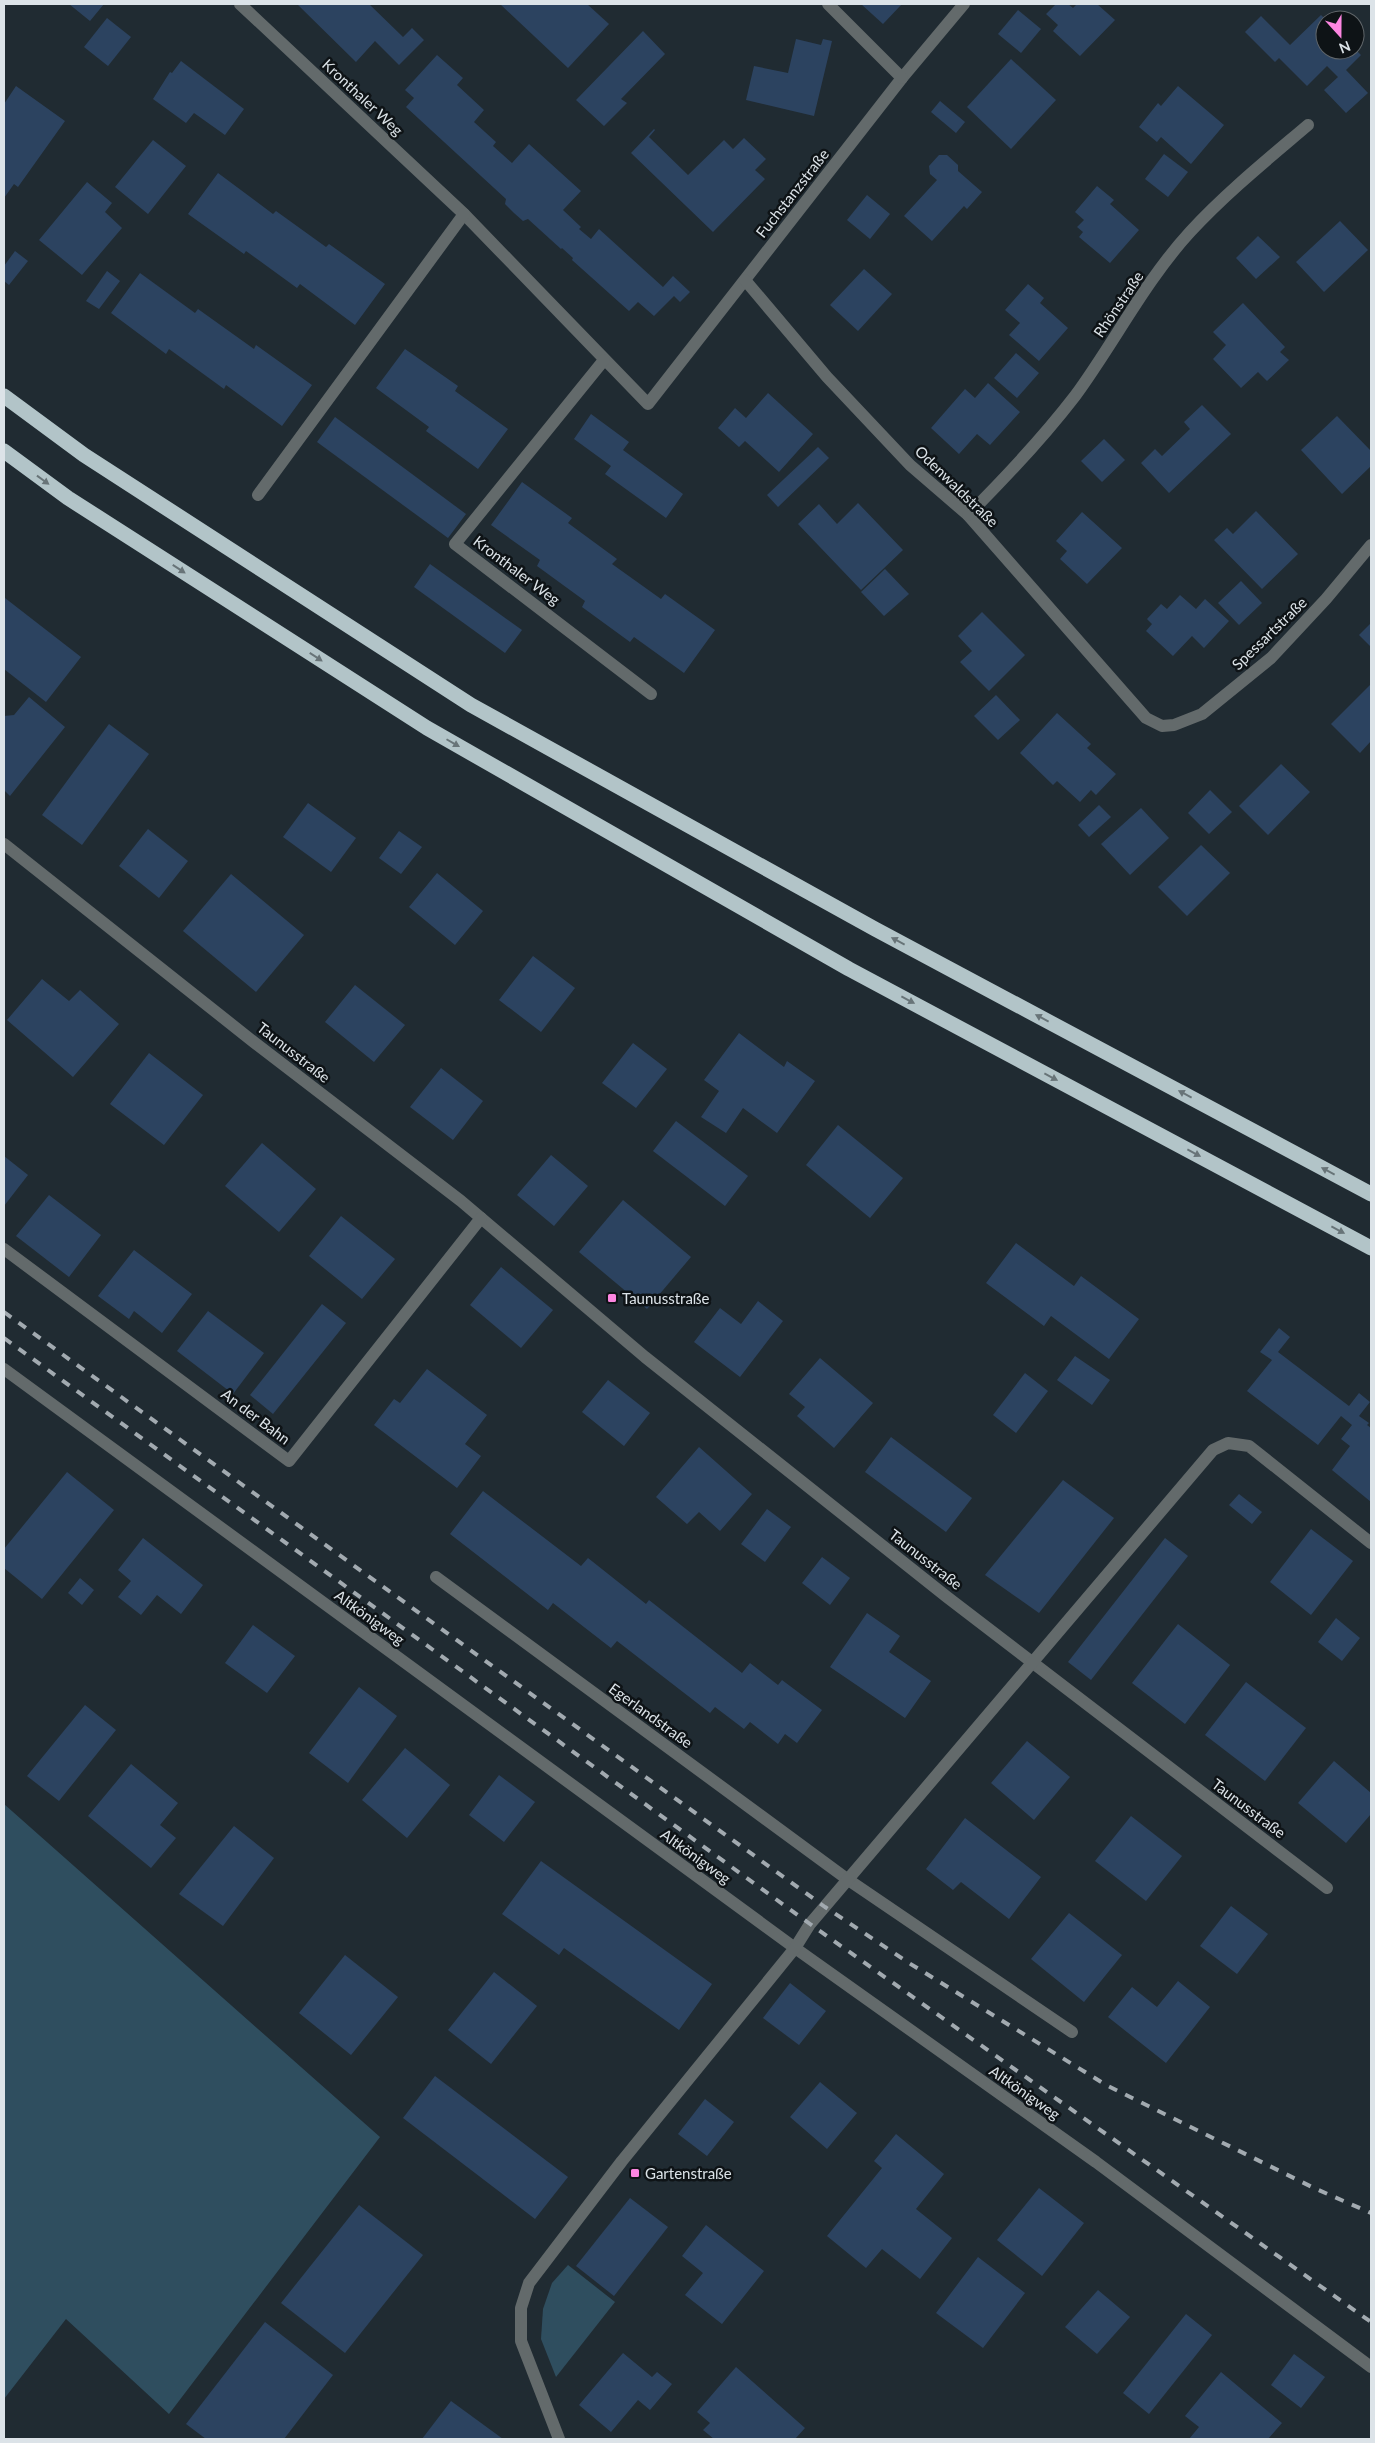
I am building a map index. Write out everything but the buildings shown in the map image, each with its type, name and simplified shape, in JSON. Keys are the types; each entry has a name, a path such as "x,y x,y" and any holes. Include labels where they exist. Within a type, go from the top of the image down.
{"highway":[{"path":"4,396 84,456 471,705 875,929 1371,1194"},
{"path":"4,451 68,498 427,728 849,969 1371,1248"}],"street":[{"name":"Kronthaler Weg","path":"240,4 464,214 648,404"},
{"path":"828,4 902,78"},
{"name":"Fuchstanzstraße","path":"648,404 902,78 964,4"},
{"name":"Rhönstraße","path":"968,515 1029,454 1075,396 1161,269 1190,232 1248,176 1308,124"},
{"path":"258,495 464,214"},
{"name":"Odenwaldstraße","path":"745,280 840,391 910,464 968,515 1146,718 1162,726 1174,725"},
{"name":"Kronthaler Weg","path":"604,360 455,544 651,694"},
{"name":"Spessartstraße","path":"1174,725 1202,714 1271,658 1326,599 1371,545"},
{"name":"Taunusstraße","path":"4,844 255,1043 481,1218 645,1357 1032,1662 1327,1888"},
{"name":"An der Bahn","path":"4,1249 289,1460 481,1218"},
{"name":"Altkönigweg","path":"4,1369 794,1948 1096,2162 1371,2367"},
{"path":"559,2439 521,2341 521,2308 530,2283 622,2161 794,1948 810,1924 1213,1450 1228,1443 1249,1446 1371,1543"},
{"name":"Egerlandstraße","path":"436,1577 847,1879"},
{"path":"847,1879 1072,2032"}],"shaded area":[{"path":"4,1804 380,2137 169,2414 66,2319 4,2399"},
{"path":"568,2265 615,2302 556,2377 541,2339 543,2309 552,2283"}],"railway":[{"path":"4,1312 825,1907 909,1963 1106,2085 1314,2188 1371,2213"},
{"path":"4,1338 810,1924 1371,2322"}],"place":[{"name":"Taunusstraße","path":"612,1298"},
{"name":"Gartenstraße","path":"635,2173"}]}
